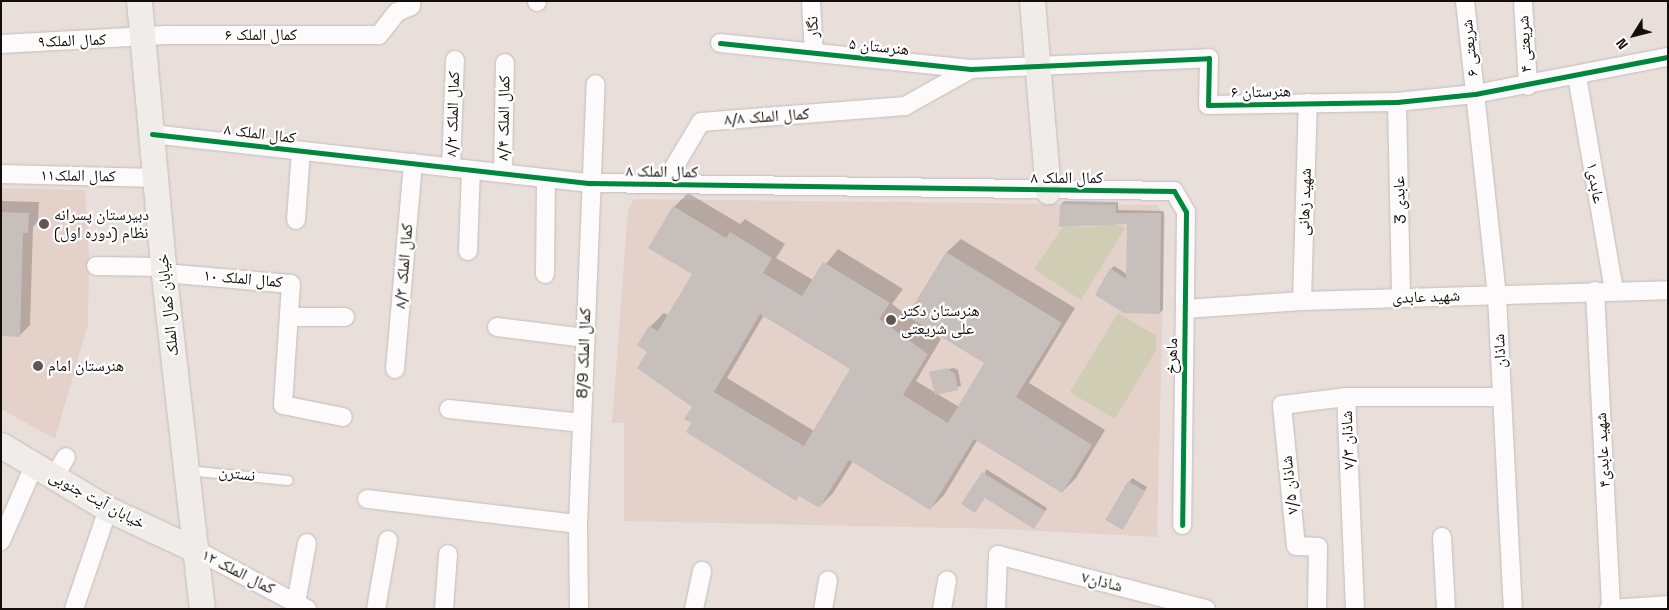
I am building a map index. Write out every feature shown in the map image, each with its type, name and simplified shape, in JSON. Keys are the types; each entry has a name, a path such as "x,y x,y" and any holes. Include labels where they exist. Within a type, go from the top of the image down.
{"main road":[{"name":"خیابان کمال الملک","path":"139,1 163,270 202,609"},
{"path":"1032,1 1036,67 1048,191"},
{"name":"خیابان آیت جنوبی","path":"1,446 51,467 108,509 196,550"}],"street":[{"name":"کمال الملک ۶","path":"142,36 378,35 397,12 412,6 412,1"},
{"name":"نگار","path":"811,1 814,53"},
{"name":"شریعتی ۶","path":"1465,1 1475,94"},
{"name":"شریعتی ۴","path":"1523,1 1528,86"},
{"name":"کمال الملک۹","path":"1,44 142,36"},
{"name":"هنرستان ۵","path":"720,43 971,69 1036,67"},
{"name":"هنرستان ۶","path":"1036,67 1209,58 1208,105 1397,102 1475,94 1528,86 1668,57"},
{"name":"کمال الملک ۸/۲","path":"451,168 455,60"},
{"name":"کمال الملک ۸/۴","path":"503,173 505,63"},
{"name":"کمال الملک ۸/۸","path":"664,184 701,122 905,106 971,69"},
{"name":"عابدی۱","path":"1577,76 1614,291"},
{"name":"کمال الملک 8/9","path":"579,609 578,524 590,183 596,84"},
{"name":"شاذان","path":"1475,94 1497,296 1513,609"},
{"name":"عابدی 3","path":"1397,102 1401,298"},
{"name":"شهید زهانی","path":"1302,301 1308,103"},
{"name":"کمال الملک ۸","path":"152,134 590,183 1048,191 1174,191"},
{"path":"296,220 301,151"},
{"name":"کمال الملک ۸/۳","path":"395,369 413,164"},
{"path":"468,251 472,170"},
{"name":"کمال الملک۱۱","path":"1,174 155,178"},
{"path":"545,274 546,178"},
{"name":"ماهرخ","path":"1174,191 1186,212 1182,525"},
{"path":"96,266 163,270"},
{"name":"کمال الملک ۱۰","path":"163,270 291,284 283,405 343,417"},
{"name":"شهید عابدی","path":"1185,309 1302,301 1668,290"},
{"name":"شهید عابدی۴","path":"1595,291 1610,609"},
{"path":"289,317 345,317"},
{"path":"498,327 585,338"},
{"name":"شاذان ۷/۳","path":"1355,609 1346,398 1502,397"},
{"name":"شاذان ۷/۵","path":"1316,609 1318,547 1296,546 1282,405 1346,398"},
{"path":"449,409 582,423"},
{"path":"3,535 51,467"},
{"path":"367,499 578,524"},
{"path":"75,606 108,509"},
{"path":"1442,537 1446,609"},
{"path":"376,609 388,540"},
{"path":"300,606 307,543"},
{"name":"کمال الملک ۱۲","path":"196,550 300,606"},
{"path":"444,609 448,554"},
{"name":"شاذان۷","path":"996,609 998,556 1206,609"},
{"path":"694,609 702,571"},
{"path":"822,609 828,580"},
{"path":"942,609 947,580"},
{"path":"1610,609 1668,605"}],"lane":[{"name":"نسترن","path":"186,470 288,480"}],"shaded area":[{"path":"1,188 85,190 89,258 88,324 55,439 1,409"},
{"name":"هنرستان دکتر علی شریعتی","path":"634,199 1156,205 1165,216 1157,537 1004,529 624,521 624,423 612,423 628,210"},
{"path":"1097,224 1115,224 1125,228 1081,300 1034,269 1063,227 1097,227"},
{"path":"1118,313 1156,336 1156,350 1115,419 1070,392"}],"building":[{"path":"1060,204 1116,205 1116,213 1161,213 1160,314 1124,313 1095,295 1110,268 1126,279 1127,224 1059,227"},
{"path":"673,206 726,238 730,232 772,258 763,273 802,296 823,262 890,303 879,319 928,354 903,395 948,423 984,363 907,316 946,252 1062,323 1016,397 1092,445 1062,493 974,439 930,510 849,460 819,508 799,496 796,501 686,432 691,423 684,419 692,407 637,368 647,352 637,345 649,326 658,331 692,274 648,248","holes":["760,314 850,369 804,446 714,392"]},
{"path":"1,212 29,213 28,233 23,233 20,337 1,336"},
{"path":"947,368 955,374 958,390 935,395 929,372"},
{"path":"982,472 1045,511 1034,529 985,498 975,513 961,504"},
{"path":"1128,481 1145,491 1123,530 1106,520"}],"cycle path":[{"path":"720,43 971,69 1209,58 1208,105 1397,102 1475,94 1668,57"},
{"path":"152,134 590,183 1174,191 1186,212 1182,525"}],"place":[{"name":"دبیرستان پسرانه نظام (دوره اول)","path":"44,224"},
{"name":"هنرستان دکتر علی شریعتی","path":"891,320"},
{"name":"هنرستان امام","path":"38,366"}]}
